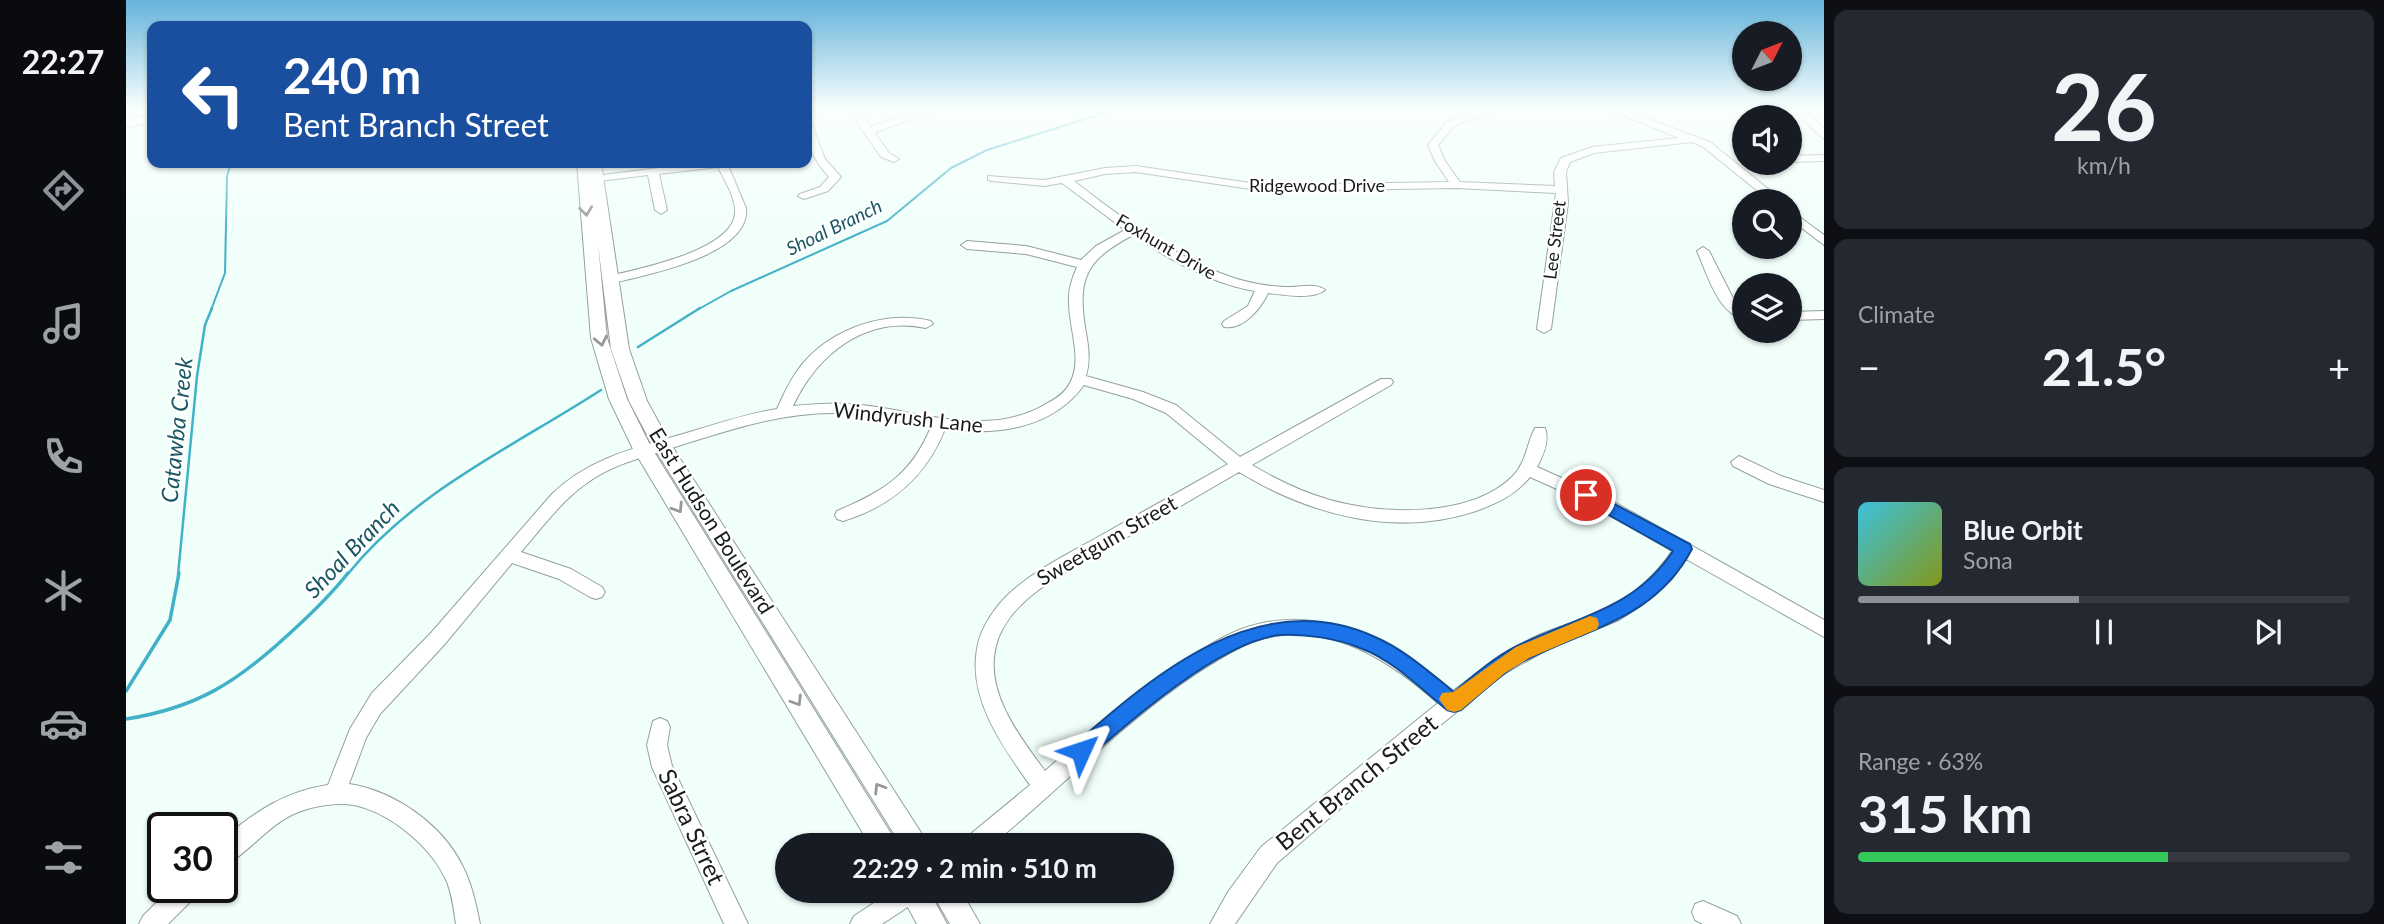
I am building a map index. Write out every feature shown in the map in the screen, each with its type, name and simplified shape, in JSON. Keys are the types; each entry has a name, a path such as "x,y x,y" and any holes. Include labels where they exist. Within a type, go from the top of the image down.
{"main road":[{"name":"East Hudson Boulevard","path":"591,174 601,281 599,338 608,371 879,833"},
{"name":"East Hudson Boulevard","path":"652,448 908,833"},
{"path":"920,903 933,924"},
{"path":"952,903 966,924"}],"street":[{"path":"804,196 824,189 835,177 820,160 817,151"},
{"path":"882,151 894,159"},
{"path":"1435,151 1457,185"},
{"name":"Lee Street","path":"1544,329 1562,165 1574,155 1588,151"},
{"path":"1714,151 1763,189"},
{"path":"1802,159 1824,158"},
{"path":"1728,160 1732,160"},
{"path":"591,174 684,168"},
{"path":"601,281 673,264 731,234 739,225 741,215 724,168"},
{"name":"Ridgewood Drive","path":"992,178 1034,184 1105,171 1136,169 1275,188 1457,185 1561,190"},
{"path":"653,172 661,210"},
{"name":"Foxhunt Drive","path":"1066,180 1134,230 1212,275 1262,291 1319,290"},
{"path":"1802,223 1824,242"},
{"path":"1134,230 1098,251 1084,265 1076,291 1083,360 1080,379 1137,395 1172,410 1239,465 1263,480 1317,502 1368,515 1431,515 1469,509 1495,498 1528,470 1539,448 1540,432"},
{"path":"967,245 1026,250 1084,265"},
{"path":"1703,251 1732,306"},
{"path":"1229,324 1254,308 1262,291"},
{"path":"1802,316 1824,315"},
{"path":"783,411 801,375 824,351 839,342 888,323 908,320 926,324"},
{"name":"Windyrush Lane","path":"335,794 366,718 381,696 424,655 508,555 568,490 585,475 606,463 783,411 855,409 939,425 981,428 1022,421 1056,405 1080,379"},
{"name":"Sweetgum Street","path":"1043,786 999,724 991,702 985,658 995,624 1010,603 1033,583 1386,382"},
{"path":"843,515 892,493 909,479 928,455 939,425"},
{"path":"1739,462 1774,480 1824,496"},
{"path":"1528,470 1601,502 1824,629"},
{"name":"Bent Branch Street","path":"1222,924 1241,891 1269,855 1498,667 1522,652 1612,615 1628,605 1667,574 1684,549"},
{"path":"508,555 565,573 596,592"},
{"path":"989,833 1124,713 1238,639 1261,631 1312,628 1368,642 1404,663 1454,704"},
{"name":"Sabra Strret","path":"660,727 657,745 662,767 736,924"},
{"path":"238,841 272,816 299,802 335,794 355,795 382,805 413,825 436,847 454,872 468,924"},
{"path":"151,924 173,903"},
{"path":"862,924 894,903"},
{"path":"1703,912 1729,924"}],"waterway":[{"name":"Shoal Branch","path":"697,310 731,291 887,221 951,168 985,151"},
{"name":"Catawba Creek","path":"211,310 225,273 227,176 229,168"},
{"name":"Catawba Creek","path":"178,575 197,376 205,325 212,308"},
{"name":"Shoal Branch","path":"638,347 700,308"},
{"name":"Shoal Branch","path":"347,575 374,545 434,495 466,472 601,390"},
{"name":"Catawba Creek","path":"126,691 170,620 179,573"},
{"name":"Shoal Branch","path":"126,719 174,708 233,679 297,627 348,573"}],"slow traffic":[{"path":"1449,699 1454,704 1498,667 1522,652 1590,624"}],"route":[{"path":"1081,751 1124,713 1181,674 1238,639 1251,633 1279,628 1335,631 1368,642 1404,663 1454,704 1498,667 1522,652 1612,615 1636,600 1667,574 1684,549 1586,495"}]}
